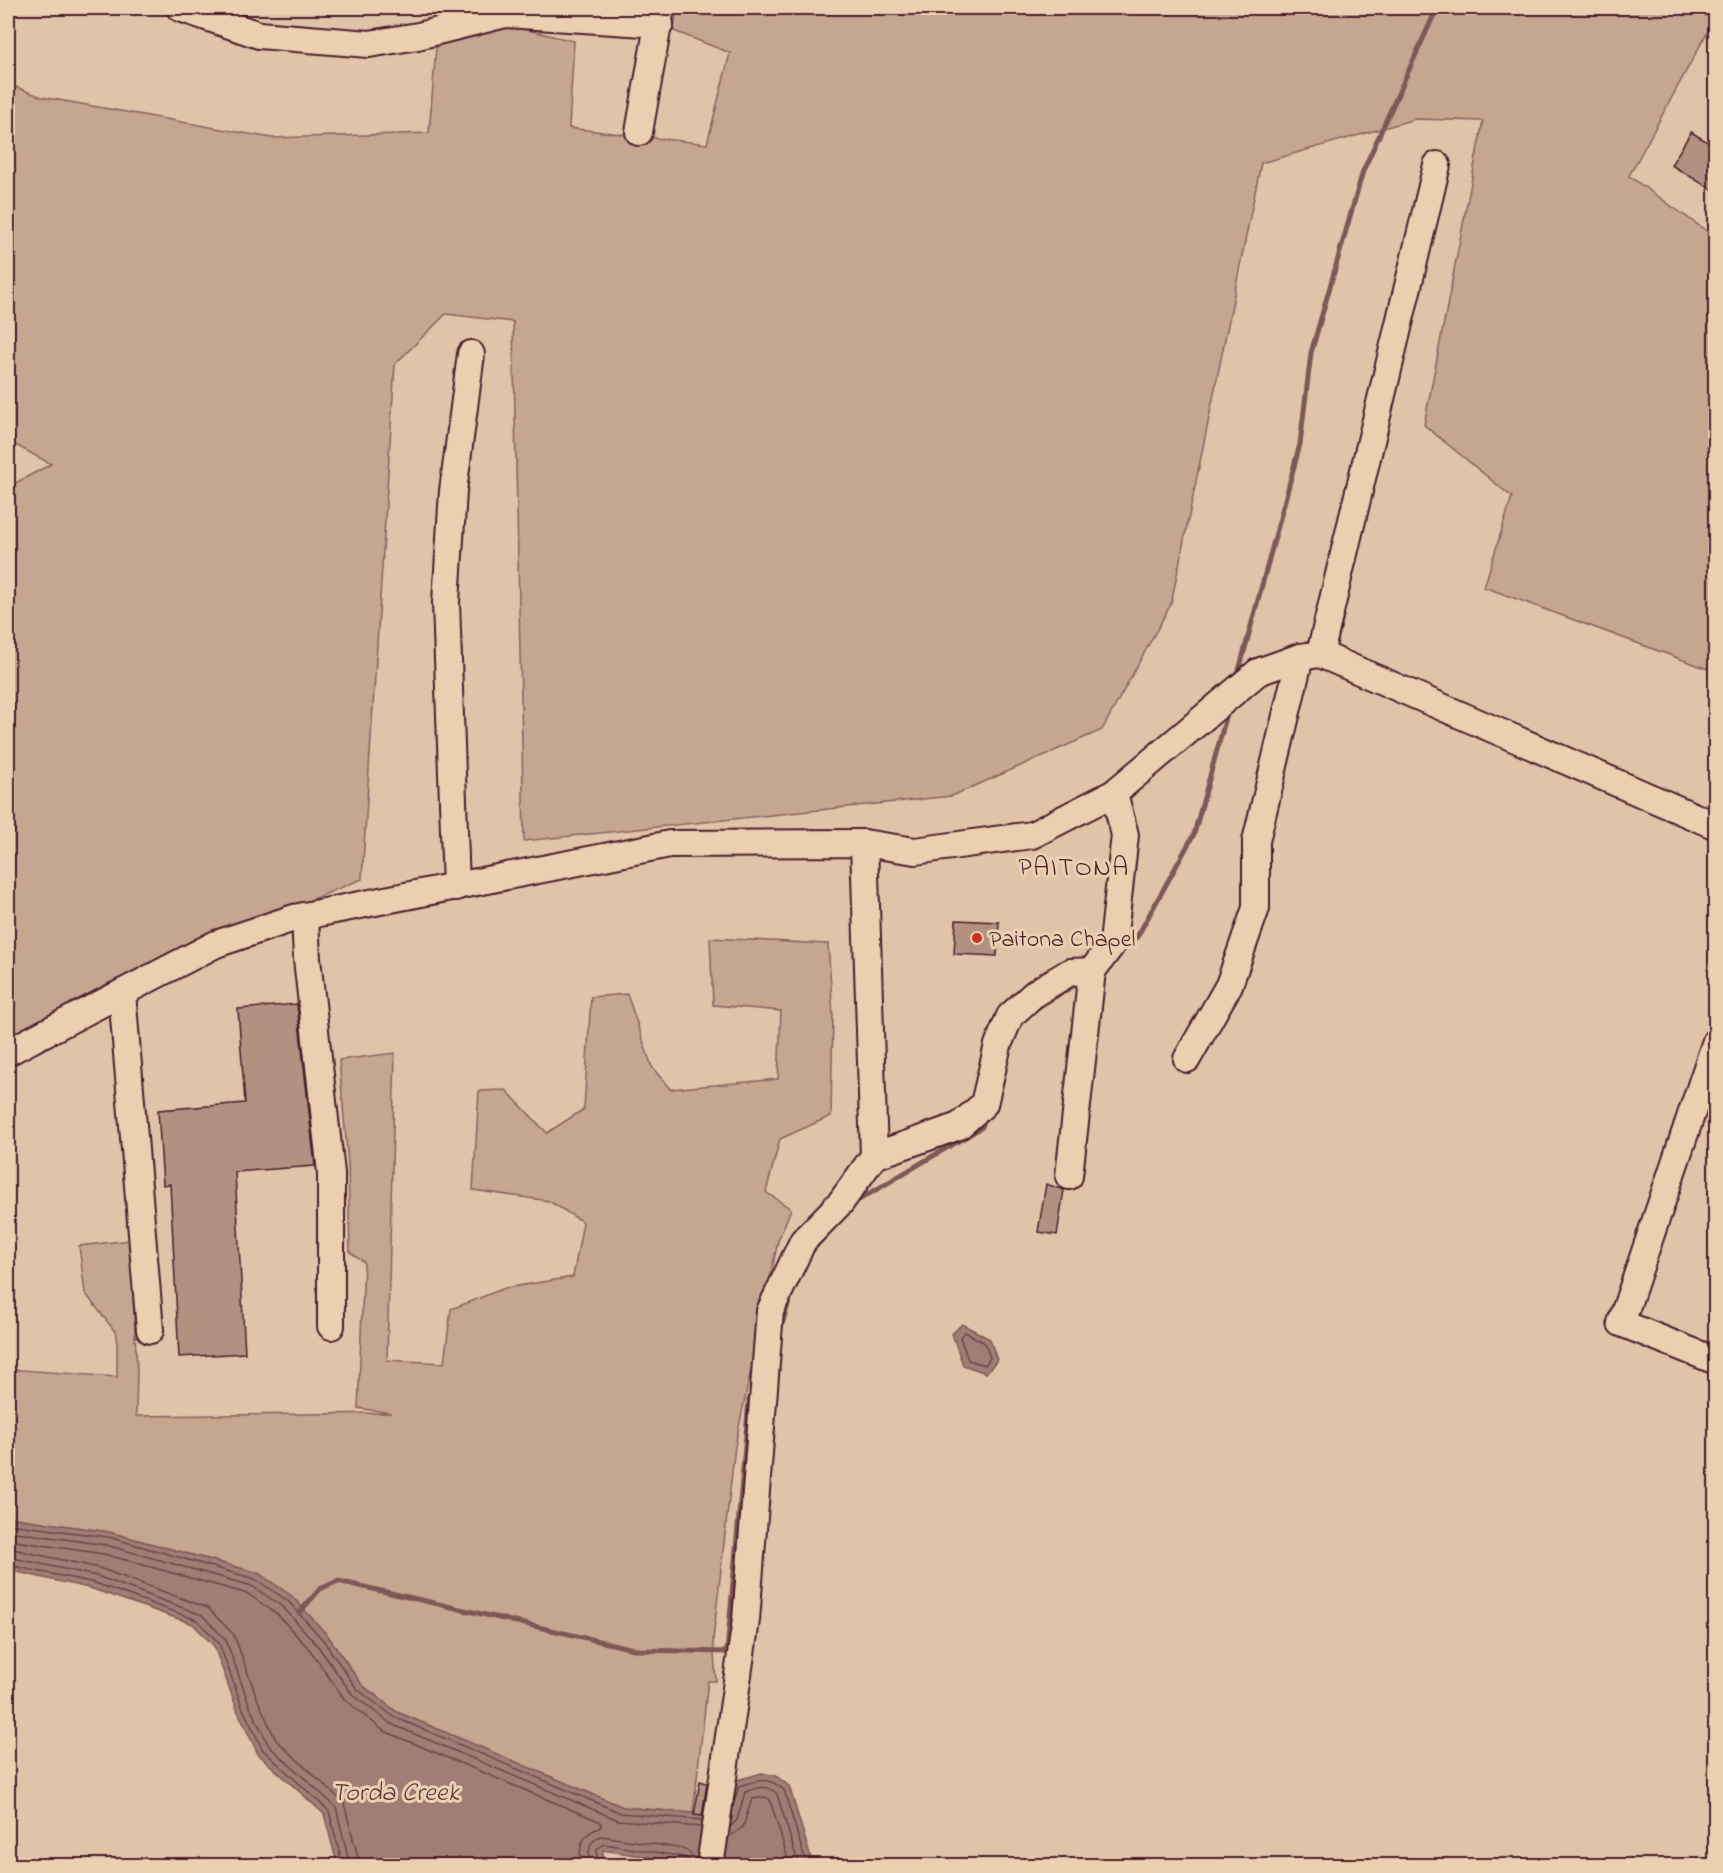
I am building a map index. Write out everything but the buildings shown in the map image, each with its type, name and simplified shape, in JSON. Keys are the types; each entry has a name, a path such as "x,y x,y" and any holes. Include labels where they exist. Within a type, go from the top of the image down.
{"street":[{"path":"180,8 259,35 369,44 418,36 506,11 661,16 639,132"},
{"path":"1187,1059 1229,985 1256,908 1256,842 1310,656 1437,165"},
{"path":"456,886 446,602 453,491 471,354"},
{"path":"8,1052 216,944 305,916 670,844 864,843 915,851 1032,836 1114,793 1258,672 1310,656 1716,826"},
{"path":"1069,1176 1092,971 1113,944 1125,835 1114,793"},
{"path":"864,843 874,1156"},
{"path":"305,916 307,959 324,1092 331,1173 331,1326"},
{"path":"710,1866 747,1620 770,1311 804,1241 841,1202 874,1156 959,1126 984,1104 998,1045 1010,1016 1035,993 1070,972 1092,971"},
{"path":"122,993 150,1330"},
{"path":"1716,1041 1621,1323 1716,1361"}],"shaded area":[{"path":"676,8 1715,8 1715,18 1629,176 1715,237 1716,660 1708,669 1484,587 1512,497 1424,425 1483,121 1415,119 1261,163 1171,604 1102,730 952,796 524,841 513,322 446,314 395,364 362,879 111,982 8,1037 8,487 51,464 8,441 8,84 42,97 272,138 429,133 437,36 506,25 574,41 569,128 707,144 730,53 674,31"},
{"path":"710,938 828,944 833,1015 831,1116 780,1139 766,1192 791,1209 778,1241 735,1446 713,1640 716,1681 708,1681 693,1813 623,1807 397,1712 362,1685 328,1636 292,1597 258,1573 109,1532 8,1517 8,1369 117,1377 117,1334 85,1293 79,1246 130,1240 137,1370 136,1416 391,1413 358,1408 364,1262 350,1252 348,1164 339,1060 395,1053 387,1360 444,1363 451,1309 505,1288 573,1277 583,1222 549,1201 473,1190 479,1091 506,1090 547,1133 584,1109 591,997 627,994 652,1067 670,1089 778,1079 781,1011 713,1005"}],"water":[{"path":"962,1324 990,1339 997,1360 986,1373 963,1365 952,1334"},
{"name":"Torda Creek","path":"8,1517 109,1532 258,1573 292,1596 328,1636 362,1685 397,1712 623,1807 724,1816 733,1781 762,1773 776,1776 789,1786 813,1865 701,1865 603,1850 603,1865 341,1865 337,1863 324,1814 258,1754 238,1712 214,1646 193,1624 93,1589 8,1570"}],"waterway":[{"path":"1237,678 1300,444 1311,353 1363,171 1437,8"},
{"path":"1119,953 1137,937 1194,834 1228,710"},
{"path":"1035,1009 1081,981"},
{"path":"852,1204 982,1127 985,1116"},
{"path":"808,1256 823,1238"},
{"path":"779,1334 792,1292"},
{"path":"299,1613 320,1589 338,1581 638,1650 727,1652 749,1400 753,1392"}],"place":[{"name":"Paitona Chapel","path":"977,938"}],"district":[{"name":"PAITONA","path":"1074,866"}]}
